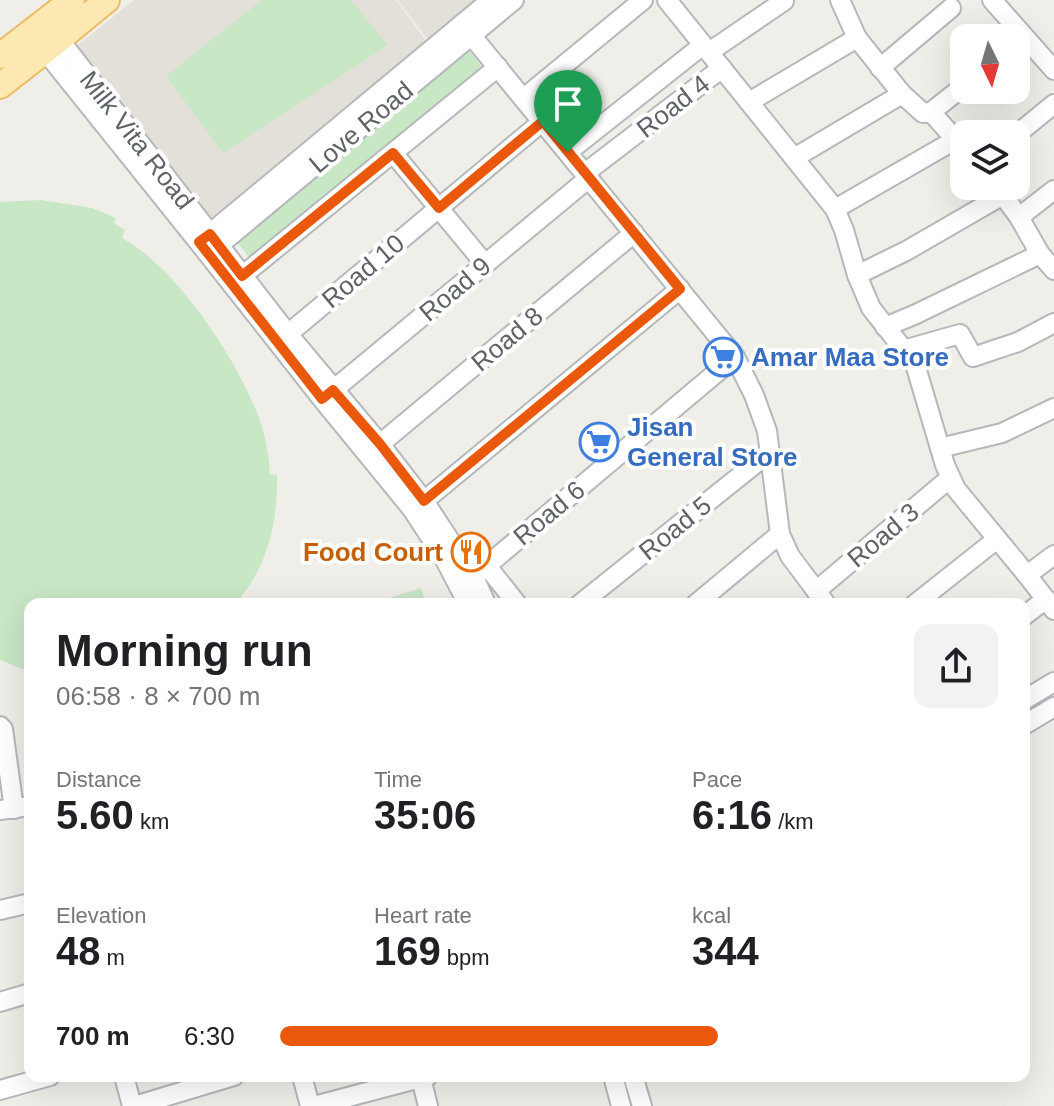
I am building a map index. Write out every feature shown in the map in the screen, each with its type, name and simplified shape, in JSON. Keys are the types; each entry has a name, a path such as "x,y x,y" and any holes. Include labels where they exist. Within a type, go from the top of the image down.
{"main road":[{"path":"0,86 45,36 72,0"},
{"path":"0,56 45,36 107,0"}],"street":[{"name":"Love Road","path":"467,29 491,0"},
{"name":"Love Road","path":"209,244 467,29 514,0"},
{"path":"524,98 643,0"},
{"path":"840,0 857,38 919,111 931,112 950,97"},
{"path":"992,0 1009,24"},
{"path":"672,1 835,209 871,308 915,364 950,478 965,501 1050,605 1030,613"},
{"path":"568,152 706,48 784,1"},
{"path":"880,68 951,8"},
{"path":"467,29 735,357 767,431 780,534 817,598"},
{"name":"Milk Vita Road","path":"45,36 327,394 412,509 444,558 472,584 504,598"},
{"path":"749,102 857,38"},
{"path":"1030,46 1050,58"},
{"path":"242,276 498,67"},
{"name":"Road 4","path":"587,176 722,68"},
{"path":"794,158 902,94"},
{"path":"1030,124 1054,104"},
{"path":"931,112 950,133"},
{"name":"Road 10","path":"288,334 543,121"},
{"path":"835,209 950,149"},
{"path":"393,153 485,264"},
{"name":"Road 9","path":"327,394 587,176"},
{"path":"1019,217 1054,190"},
{"path":"857,275 906,251 984,200"},
{"path":"1006,200 1040,254 1054,270"},
{"name":"Road 8","path":"380,444 634,233"},
{"name":"Milk Vita Road","path":"209,244 242,276 288,334 327,394 380,444 424,501 472,584"},
{"path":"885,327 1040,254"},
{"path":"424,501 680,289"},
{"path":"903,350 960,334 973,357 1018,342 1054,323"},
{"name":"Road 6","path":"472,584 735,357"},
{"path":"940,448 1002,433 1052,413"},
{"name":"Road 5","path":"588,598 770,452"},
{"name":"Road 3","path":"817,598 950,478"},
{"path":"703,598 780,534"},
{"path":"923,598 997,539"},
{"path":"1027,575 1054,555"},
{"path":"1030,696 1054,682"},
{"path":"1030,721 1054,707"},
{"path":"0,726 3,729 15,808"},
{"path":"0,910 24,904"},
{"path":"0,1002 24,995"},
{"path":"0,1090 29,1082"},
{"path":"126,1082 133,1106 214,1082"},
{"path":"304,1082 312,1106 405,1082"},
{"path":"425,1082 428,1106"},
{"path":"615,1082 621,1106"},
{"path":"635,1082 642,1106"}],"shaded area":[{"path":"134,0 396,0 432,49 211,234 76,47"},
{"path":"398,0 490,0 434,48"}],"green space":[{"path":"262,0 351,0 388,45 223,153 166,76"},
{"path":"469,50 484,70 251,260 238,243"},
{"path":"41,200 92,208 116,218 114,223 125,230 122,238 165,272 206,321 224,349 240,376 262,427 270,475 277,474 276,509 269,543 256,575 240,598 24,598 24,670 0,660 0,202"},
{"path":"421,588 424,598 389,598"}],"place":[{"name":"Amar Maa Store","path":"723,357"},
{"name":"Jisan General Store","path":"599,442"},
{"name":"Food Court","path":"471,552"}],"route":[{"path":"543,121 568,152 680,289 424,501 333,390 322,399 199,242 210,234 242,276 393,153 439,208 543,121"}]}
